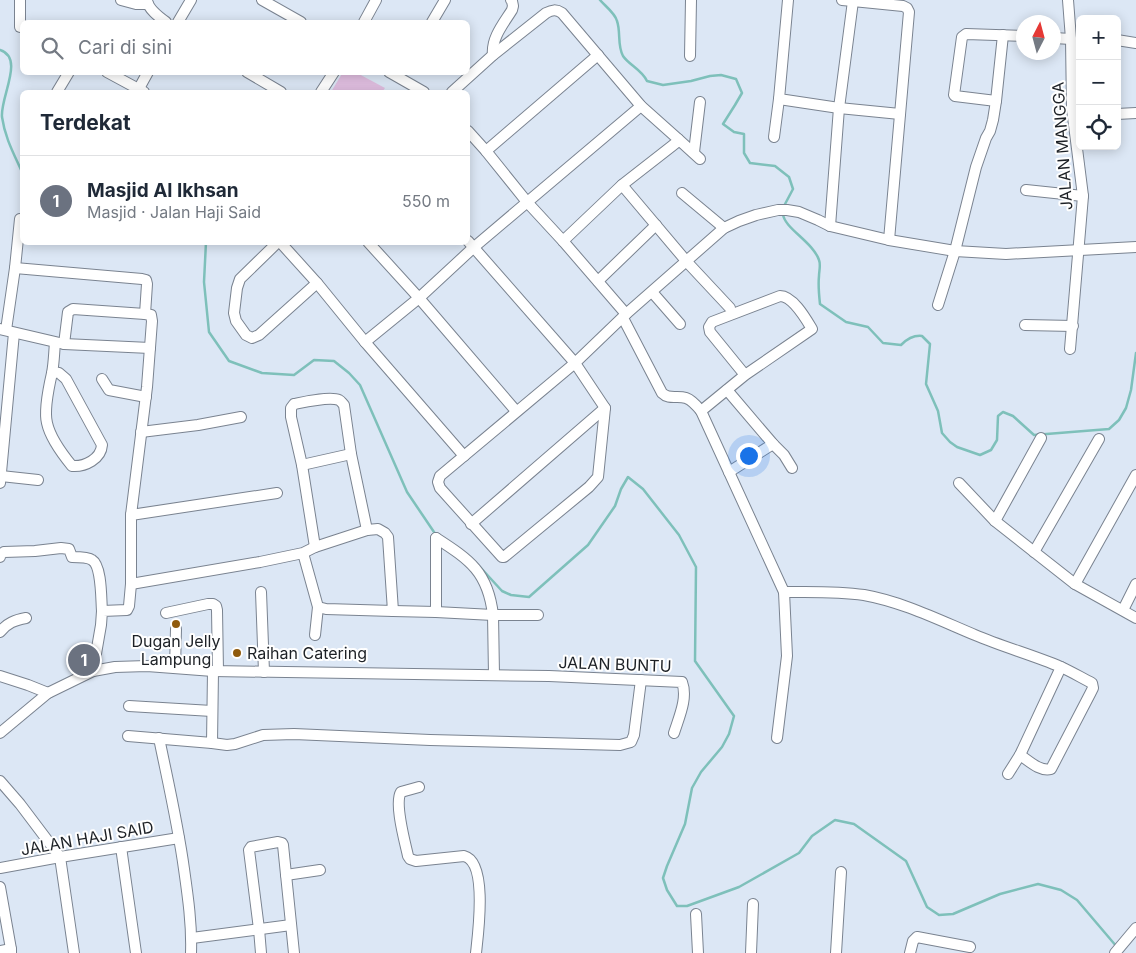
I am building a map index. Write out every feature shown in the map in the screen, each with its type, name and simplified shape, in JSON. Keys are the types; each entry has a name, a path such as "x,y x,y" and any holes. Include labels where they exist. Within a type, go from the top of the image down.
{"street":[{"path":"20,0 20,27"},
{"path":"121,0 136,4 148,2 157,16 163,20"},
{"path":"179,20 191,0"},
{"path":"262,0 297,20"},
{"path":"365,20 376,0"},
{"path":"433,20 445,0"},
{"path":"493,55 494,40 512,10 512,1 510,0"},
{"path":"690,56 691,0"},
{"path":"774,137 788,0"},
{"path":"842,0 903,6 909,12 889,240"},
{"name":"JALAN MANGGA","path":"1068,0 1074,35 1076,118"},
{"path":"830,226 839,108 853,2"},
{"path":"454,90 493,55 546,13 554,10 562,13 641,106 697,156 700,102"},
{"path":"996,102 955,96 962,37 966,34 1016,36"},
{"path":"938,305 955,251 976,167 990,131 996,102 1003,35"},
{"path":"1061,37 1074,35"},
{"path":"1121,41 1136,43"},
{"path":"486,151 598,55"},
{"path":"58,90 67,75"},
{"path":"112,75 137,90"},
{"path":"141,90 147,75"},
{"path":"252,75 278,90"},
{"path":"322,90 332,75"},
{"path":"401,76 421,90"},
{"path":"779,99 839,108 900,114"},
{"path":"365,342 419,298 470,245 527,202 641,106"},
{"path":"1121,114 1136,113"},
{"path":"470,133 527,202 598,281 625,316 662,393 665,396 684,397 691,400 701,411 784,592 787,656 777,738"},
{"path":"563,241 622,185 672,146 678,139"},
{"name":"JALAN MANGGA","path":"1070,349 1083,196 1079,150"},
{"path":"622,185 686,262 730,308"},
{"path":"1026,190 1083,196"},
{"path":"682,193 724,228"},
{"path":"470,245 575,363 605,408 598,477 589,487 503,557 500,557 440,488 438,484 440,476 575,363 724,228 739,220 783,210 799,212 830,226 889,240 955,251 1006,254 1136,247"},
{"path":"20,219 7,331 0,480 38,480"},
{"path":"598,281 656,225"},
{"path":"276,245 240,280 237,288 234,313 236,322 246,335 252,338 259,335 317,284"},
{"path":"282,245 464,456"},
{"path":"371,245 516,411"},
{"path":"15,268 146,280 145,314"},
{"path":"652,292 680,324"},
{"path":"701,411 745,375 812,329 793,301 787,297 780,296 712,322 709,325 710,332 745,375"},
{"path":"52,372 60,373 66,379 102,445 101,451 94,460 77,467 72,466 65,456 50,432 46,418 49,385 52,372 68,312 73,308 151,316 146,397 130,515 131,584 129,606 127,610 102,611"},
{"path":"1025,325 1073,326"},
{"path":"7,331 60,344 150,348"},
{"path":"102,379 109,390 146,397"},
{"path":"728,390 784,455 792,468"},
{"path":"315,547 302,465 290,413 294,404 311,400 333,399 341,401 344,405 351,454 367,530"},
{"path":"471,524 605,408"},
{"path":"141,432 198,425 241,417"},
{"path":"995,521 1041,438"},
{"path":"1034,552 1099,439"},
{"path":"729,472 773,444"},
{"path":"302,465 351,454"},
{"path":"1075,584 1136,475"},
{"path":"958,483 995,521 1075,584 1136,618"},
{"path":"130,515 277,493"},
{"path":"131,584 303,553 315,547 367,530 378,529 388,537 392,611"},
{"path":"0,733 48,693 93,671 123,666 215,671 494,675 494,615 492,600 487,586 472,564 436,538 436,612"},
{"path":"0,557 4,552 35,552 61,548 69,549 72,557 94,561 98,570 102,611 93,671"},
{"path":"303,553 318,607 315,636"},
{"path":"1123,610 1136,584"},
{"path":"261,592 264,672"},
{"path":"784,592 832,592 877,598 932,617 1061,667 1092,682 1090,694 1051,769 1041,769 1020,755"},
{"path":"166,613 208,604 216,606 212,743"},
{"path":"318,607 323,609 538,615"},
{"path":"0,631 11,622 26,618"},
{"path":"176,629 176,668"},
{"path":"1008,774 1020,755 1061,667"},
{"name":"JALAN BUNTU","path":"494,675 682,682 684,687 683,702 674,733"},
{"path":"0,676 48,693"},
{"path":"128,736 227,745 263,735 294,734 620,745 631,742 634,735 642,680"},
{"path":"129,706 212,711"},
{"path":"159,738 180,838 192,938 191,953"},
{"path":"0,780 60,857 74,953"},
{"path":"419,787 401,792 398,797 398,807 408,856 416,861 464,856 472,862 478,875 479,898 476,953"},
{"name":"JALAN HAJI SAID","path":"0,868 180,838"},
{"path":"260,953 260,929 249,851 251,847 278,842 283,845 294,953"},
{"path":"122,847 136,953"},
{"path":"286,875 320,870"},
{"path":"836,953 841,872"},
{"path":"0,887 11,951 0,951"},
{"path":"751,953 752,904"},
{"path":"696,914 698,953"},
{"path":"192,938 291,925"},
{"path":"1116,952 1134,931"},
{"path":"910,953 913,940 917,937 970,948"}],"shaded area":[{"path":"341,75 361,75 385,88 384,90 332,90"}],"waterway":[{"path":"600,0 616,18 623,56 647,81 663,85 721,75 736,79 742,93 723,124 734,132 744,134 744,153 750,163 775,166 789,177 793,189 784,206"},
{"path":"0,50 7,54 11,61 10,79 2,109 3,125 20,168"},
{"path":"783,214 788,225 811,247 819,260 820,304 846,322 868,327 883,343 901,345 910,338 922,336 930,344 926,384 938,411 942,433 957,447 980,455 991,450 997,440 998,416 1003,412 1013,416 1034,435 1109,429 1119,420 1126,408 1131,390 1136,353"},
{"path":"206,245 204,282 209,332 229,361 262,373 294,375 314,360 334,361 349,373 360,385 407,492 436,535"},
{"path":"480,567 502,591 511,595 529,597 588,545 615,506 628,477 643,489 679,535 696,567 695,661 734,716 729,734 722,747 701,772 692,788 685,824 663,878 667,890 677,906 687,906 739,887 799,853 812,836 835,820 854,824 906,861 927,907 939,915 953,914 1000,894 1038,884 1061,890 1077,900 1117,947"}],"place":[{"name":"Dugan Jelly Lampung","path":"176,624"},
{"name":"Raihan Catering","path":"237,653"},
{"name":"Masjid Al Ikhsan","path":"84,660"}]}
